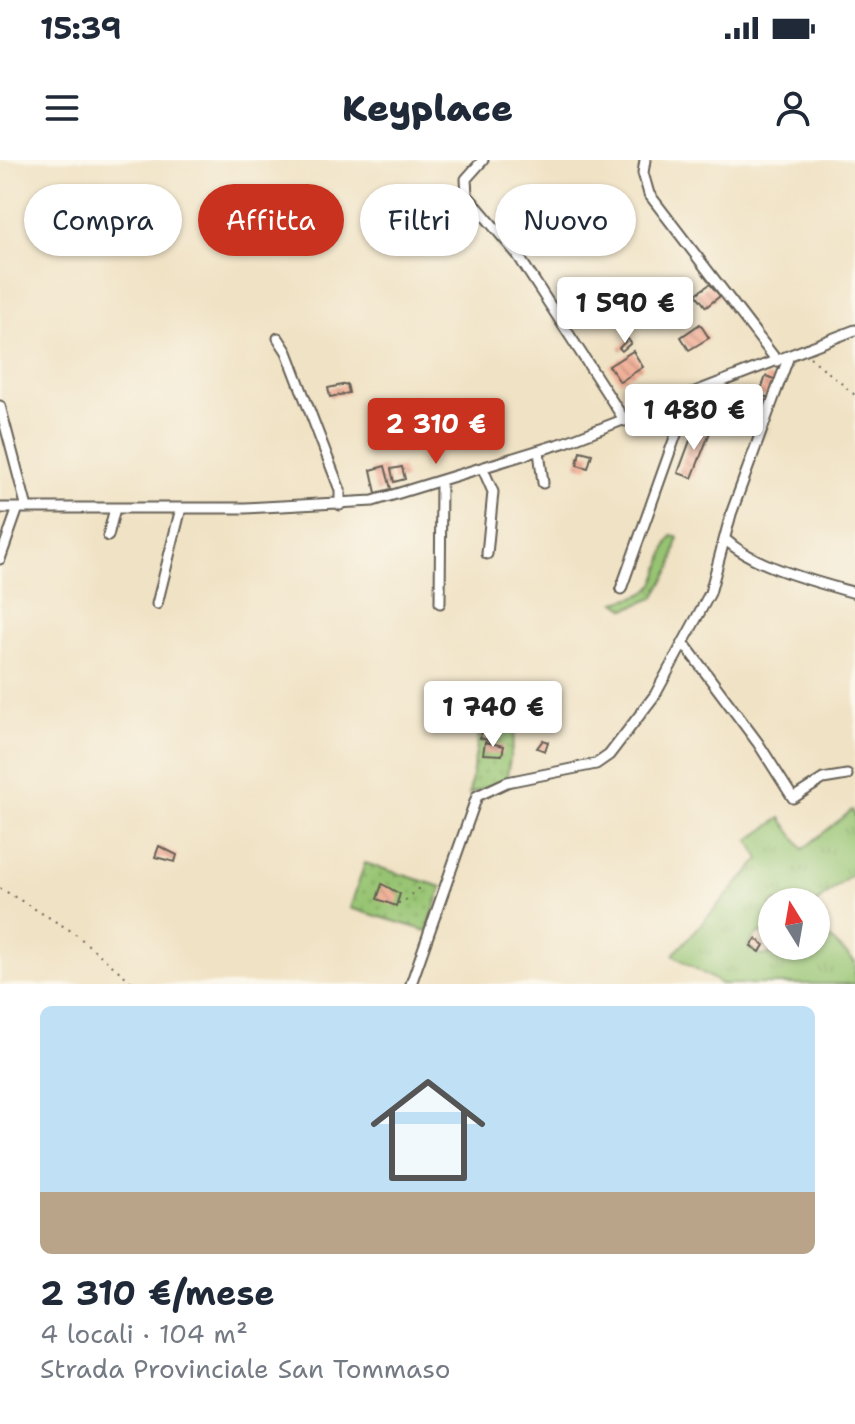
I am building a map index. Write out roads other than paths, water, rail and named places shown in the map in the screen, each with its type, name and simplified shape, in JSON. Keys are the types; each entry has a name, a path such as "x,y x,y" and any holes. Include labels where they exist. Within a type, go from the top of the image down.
{"street":[{"path":"483,160 466,179 467,195 517,254 625,421"},
{"path":"645,160 643,173 649,194 777,361"},
{"path":"0,508 181,508 340,505 373,501 483,469 625,421 855,330"},
{"path":"278,338 287,352 340,490 340,505"},
{"path":"411,984 477,796 507,782 596,764 609,755 655,695 685,645 710,593 731,514 789,356"},
{"path":"621,589 683,415 683,397"},
{"path":"0,406 22,508 0,559"},
{"path":"539,451 543,483"},
{"path":"483,469 493,492 487,554"},
{"path":"440,603 441,481"},
{"path":"108,536 115,508"},
{"path":"157,604 181,508"},
{"path":"726,540 737,550 810,580 855,593"},
{"path":"685,645 758,743 793,798 823,779 847,775"}]}
